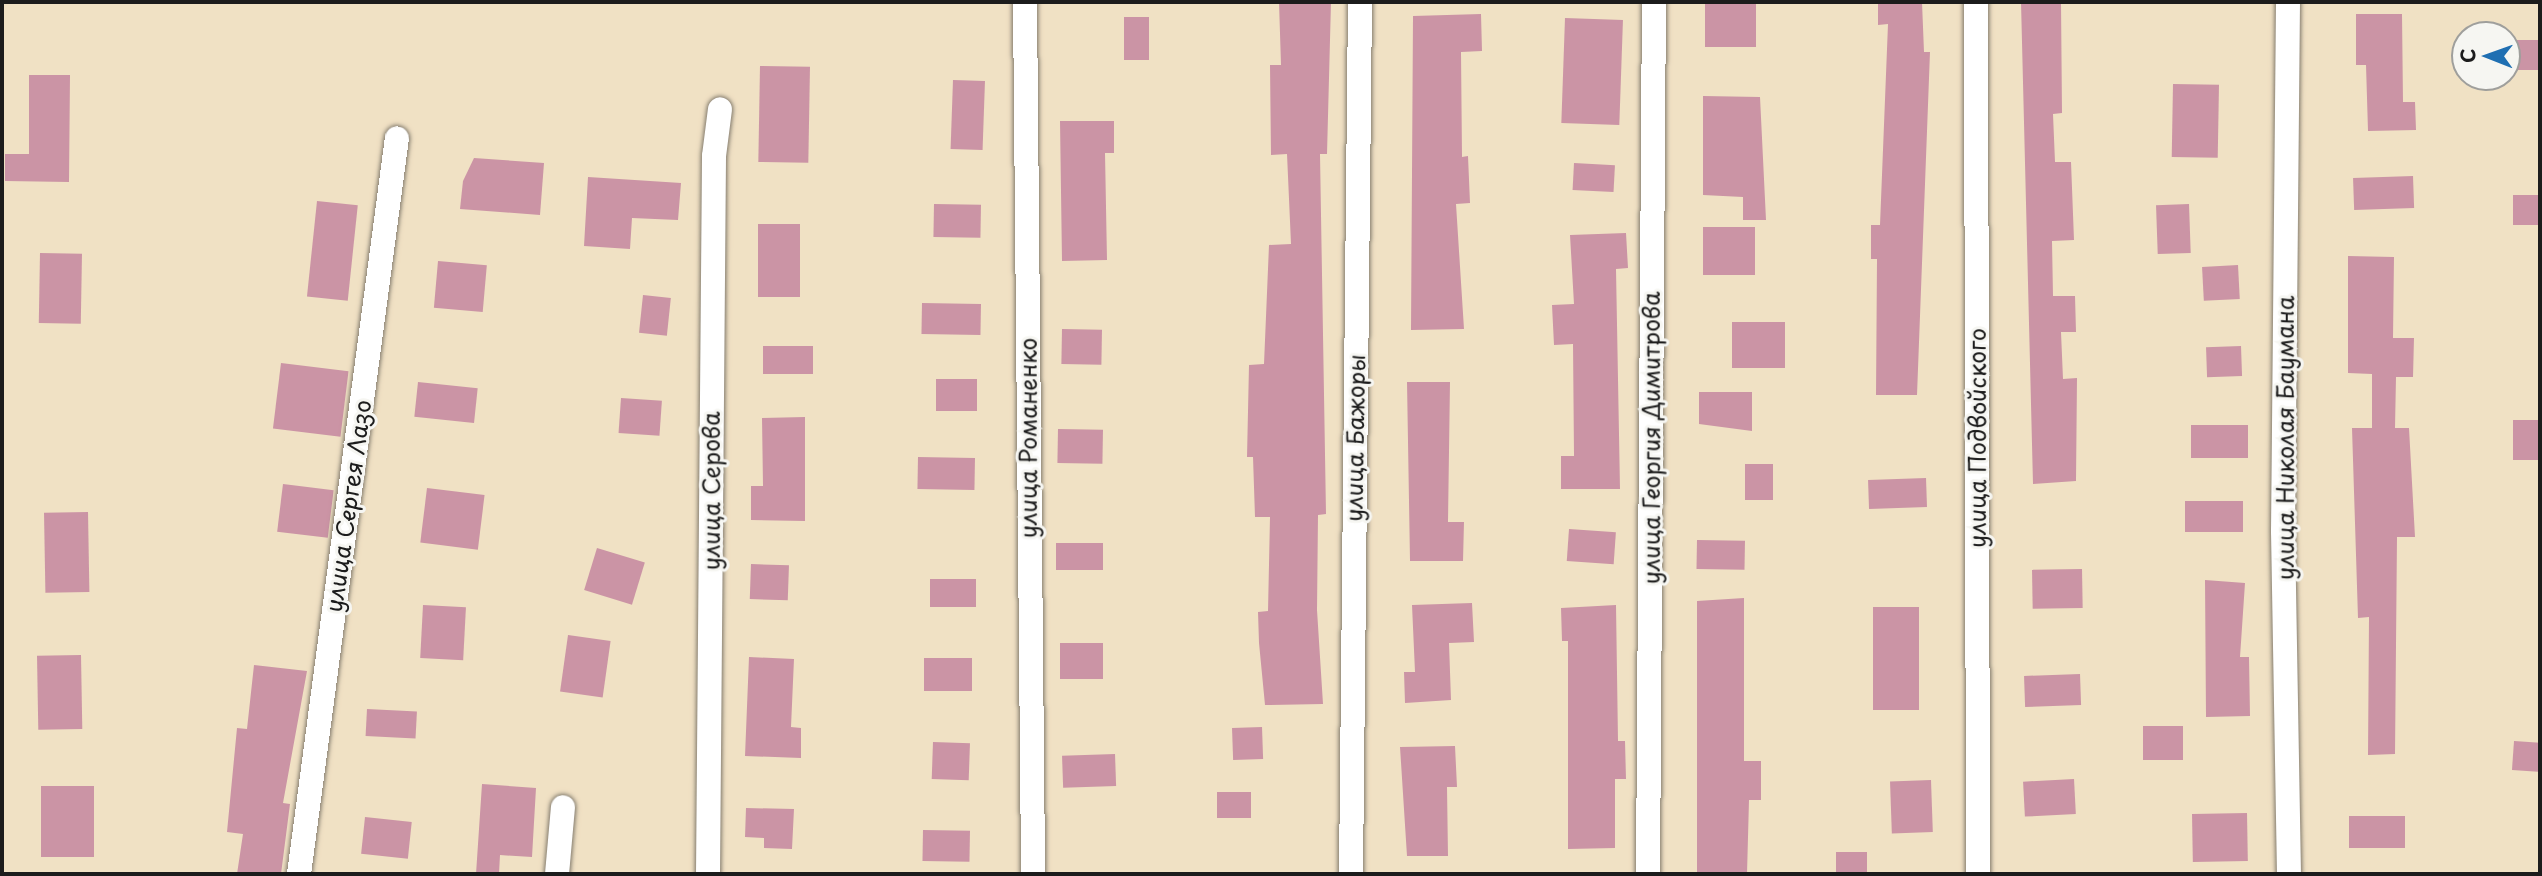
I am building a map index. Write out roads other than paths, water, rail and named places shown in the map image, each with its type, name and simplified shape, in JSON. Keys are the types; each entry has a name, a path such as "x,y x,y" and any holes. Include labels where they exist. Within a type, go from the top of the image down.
{"street":[{"name":"улица Романенко","path":"1025,2 1033,874"},
{"name":"улица Бажоры","path":"1351,874 1360,2"},
{"name":"улица Георгия Димитрова","path":"1648,874 1654,2"},
{"name":"улица Подвойского","path":"1976,2 1978,874"},
{"name":"улица Николая Баумана","path":"2288,2 2283,531 2289,874"},
{"name":"улица Серова","path":"708,874 714,156 720,109"},
{"name":"улица Сергея Лазо","path":"299,874 397,138"},
{"path":"557,874 564,807"}]}
